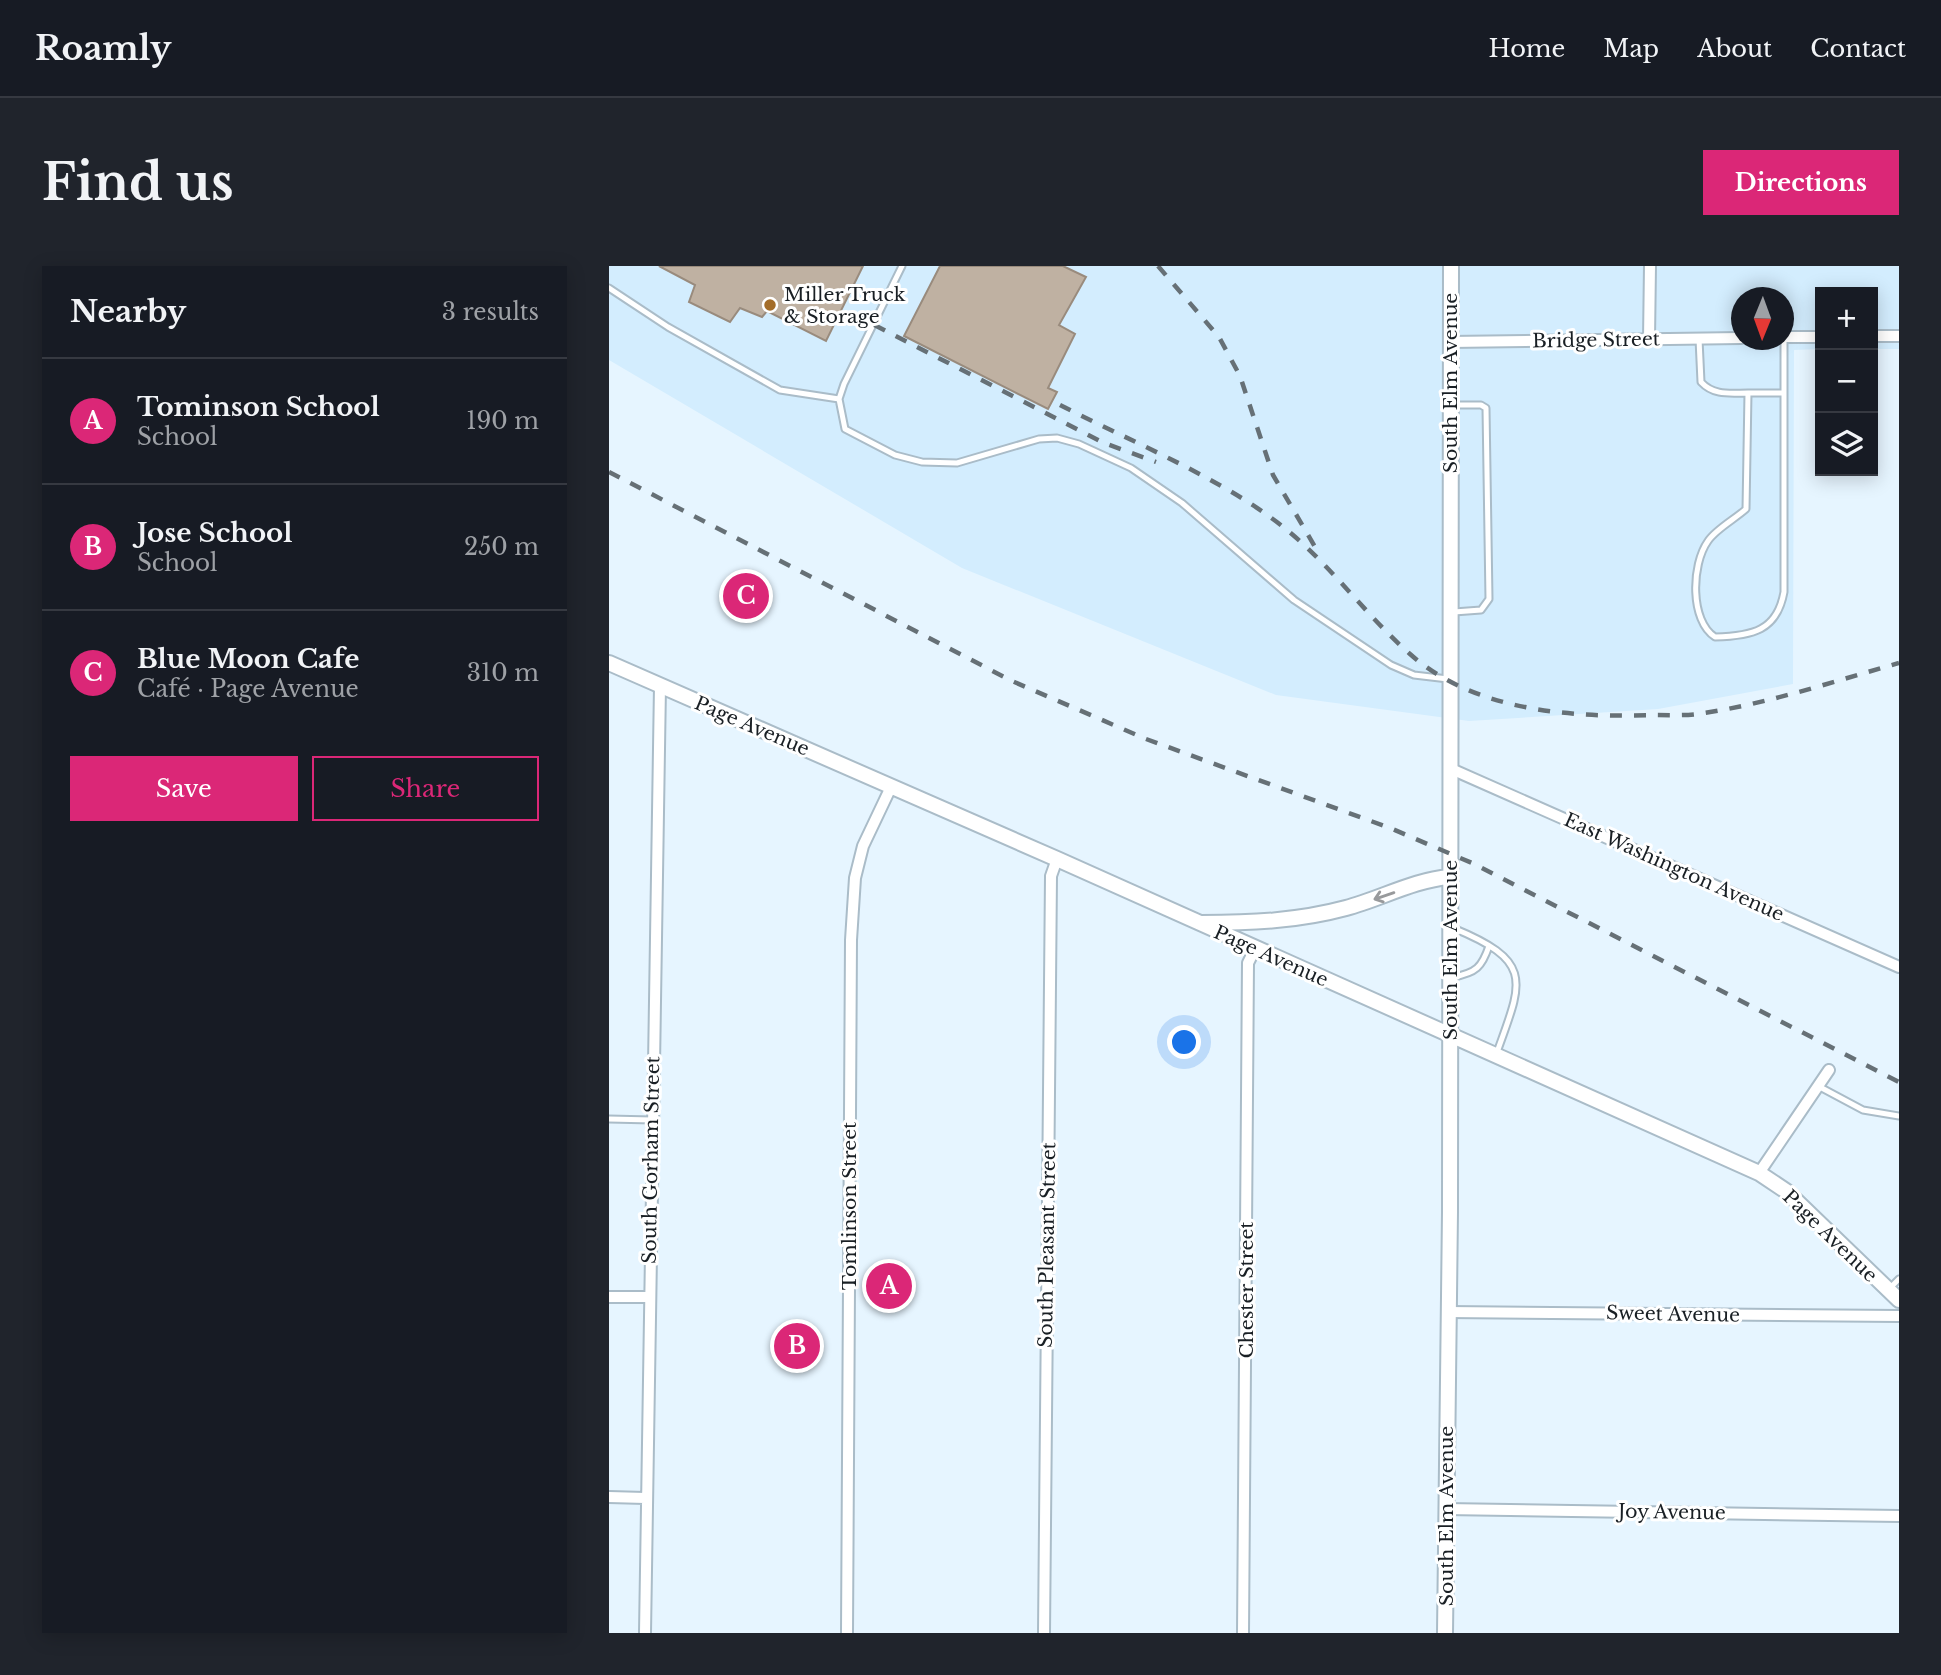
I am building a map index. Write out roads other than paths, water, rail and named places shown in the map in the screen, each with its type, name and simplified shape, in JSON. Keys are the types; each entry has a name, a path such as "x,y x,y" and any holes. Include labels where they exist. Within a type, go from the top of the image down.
{"street":[{"name":"South Elm Avenue","path":"1445,1633 1451,1036 1448,679 1451,266"},
{"path":"1649,339 1650,266"},
{"path":"1878,336 1899,336"},
{"path":"1794,337 1815,337"},
{"name":"Bridge Street","path":"1450,342 1731,338"},
{"name":"Page Avenue","path":"609,663 1057,859 1759,1173 1786,1191 1894,1295"},
{"name":"South Gorham Street","path":"645,1633 645,1498 660,686"},
{"name":"East Washington Avenue","path":"1449,768 1899,967"},
{"name":"Tomlinson Street","path":"847,1633 851,940 855,878 863,846 891,787"},
{"name":"South Pleasant Street","path":"1044,1633 1051,876 1057,859"},
{"path":"1196,923 1253,923 1310,916 1379,899 1432,878 1449,877"},
{"name":"Chester Street","path":"1243,1633 1248,962 1255,949"},
{"path":"1759,1173 1829,1070"},
{"path":"609,1297 649,1297"},
{"name":"Sweet Avenue","path":"1447,1312 1899,1316"},
{"path":"609,1497 645,1498"},
{"name":"Joy Avenue","path":"1445,1509 1899,1516"}],"lane":[{"path":"902,266 839,400 845,429 895,455 922,462 957,463 1039,439 1057,438 1131,468 1182,503 1294,600 1336,629 1391,665 1414,675 1448,679"},
{"path":"609,288 668,327 780,390 839,400"},
{"path":"1699,339 1701,383 1709,390 1783,393"},
{"path":"1748,393 1746,509 1709,539 1698,574 1697,612 1704,630 1716,637 1758,630 1780,611 1784,592 1784,350"},
{"path":"1449,612 1481,610 1489,599 1486,408 1481,404 1450,405"},
{"path":"1450,926 1489,946 1513,969 1518,989 1496,1055"},
{"path":"1450,977 1472,974 1483,964 1489,946"},
{"path":"1817,1086 1863,1110 1899,1116"},
{"path":"609,1119 652,1120"},
{"path":"1894,1295 1899,1279"}],"railway":[{"path":"1158,266 1219,337 1240,376 1273,475 1318,552"},
{"path":"853,314 1104,443 1156,462"},
{"path":"1060,405 1247,501 1308,548 1410,654 1436,673 1495,700 1592,715 1692,715 1778,698 1899,663"},
{"path":"609,472 1012,681 1146,739 1390,828 1472,863 1899,1082"}],"place":[{"name":"Miller Truck & Storage","path":"770,305"},
{"name":"Blue Moon Cafe","path":"746,596"},
{"name":"Tominson School","path":"889,1286"},
{"name":"Jose School","path":"797,1346"}]}
